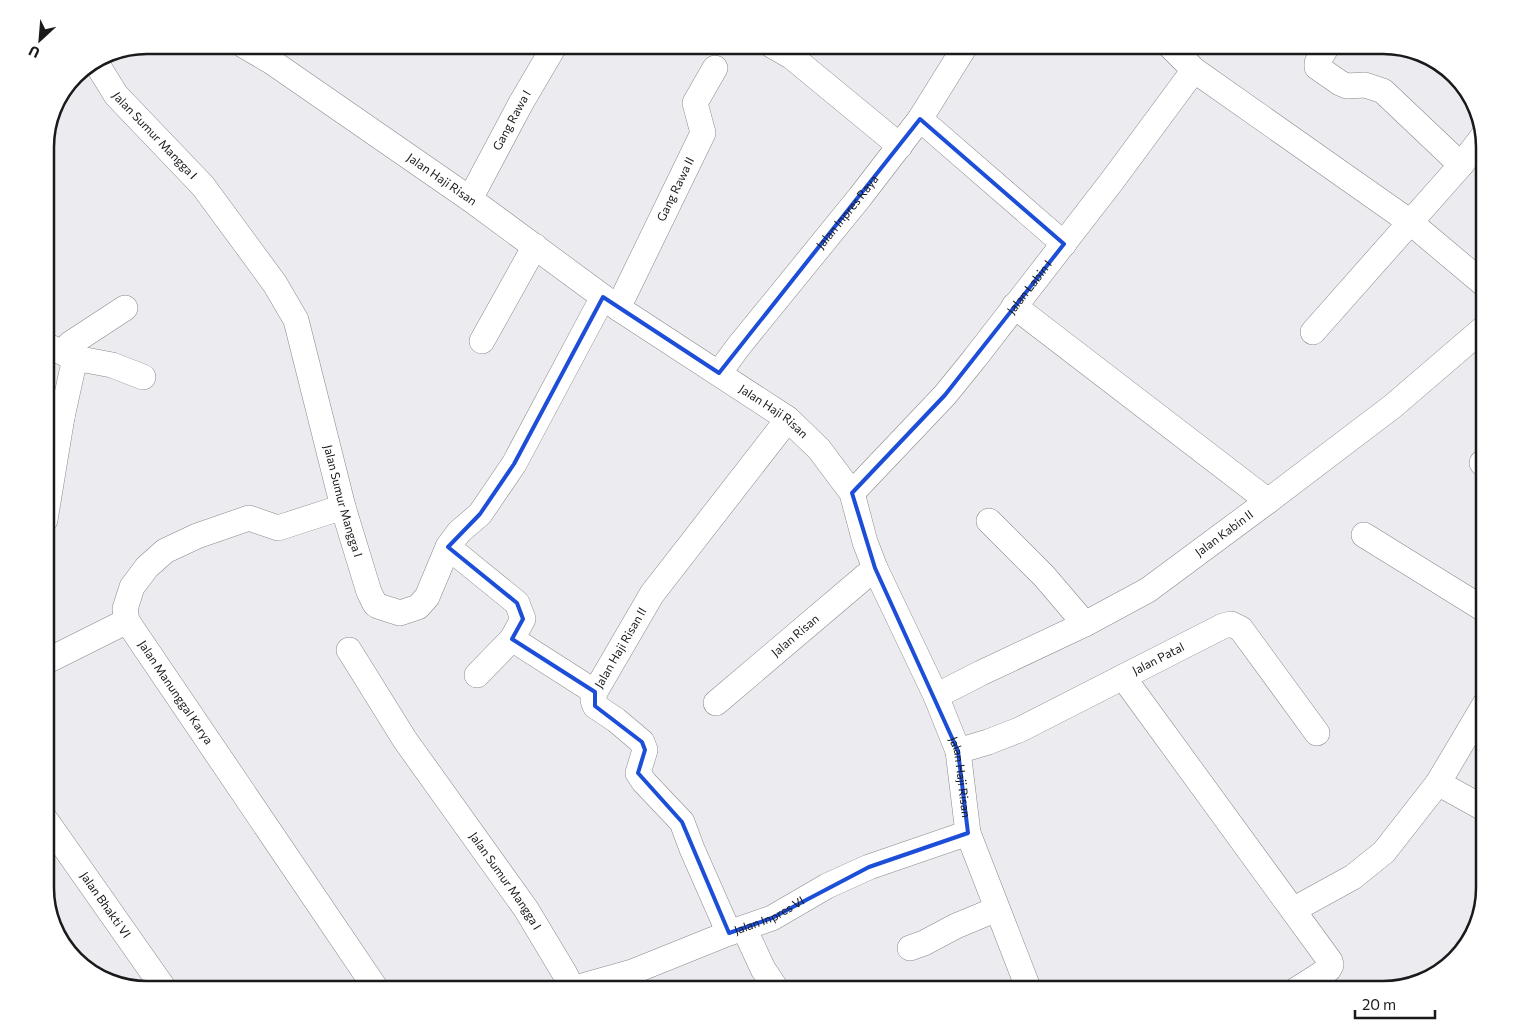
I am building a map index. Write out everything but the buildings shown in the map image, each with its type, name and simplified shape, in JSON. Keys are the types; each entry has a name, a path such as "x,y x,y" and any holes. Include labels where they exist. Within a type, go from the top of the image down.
{"street":[{"name":"Jalan Haji Risan","path":"259,54 470,198 610,302 788,419 819,449 852,493 865,542 875,568 936,696 958,751 968,832 1025,981"},
{"name":"Gang Rawa I","path":"470,198 550,54"},
{"path":"787,54 900,146"},
{"name":"Jalan Inpres Raya","path":"719,373 920,120 960,54"},
{"path":"1178,54 1194,70 1410,222 1476,277"},
{"path":"1322,54 1316,63 1317,67 1347,86 1365,85 1384,91 1461,165"},
{"name":"Jalan Sumur Mangga I","path":"99,67 116,96 203,186 275,284 296,320 343,507 370,592 375,604 378,606 400,613 418,607 427,597 448,547 459,532 480,514 514,464 610,302"},
{"name":"Gang Rawa II","path":"610,302 703,133 695,103 715,68"},
{"name":"Jalan Labin I","path":"852,493 944,395 975,358 1064,244 1194,70"},
{"path":"920,120 1064,244"},
{"path":"1313,332 1461,165 1476,145"},
{"path":"482,341 535,246"},
{"path":"1014,306 1268,501"},
{"path":"54,413 75,358 70,344 125,308"},
{"name":"Jalan Kabin II","path":"936,696 1085,624 1148,590 1393,406 1476,335"},
{"path":"54,349 75,358 112,365 143,377"},
{"name":"Jalan Haji Risan II","path":"736,931 692,849 682,822 644,782 638,773 645,750 642,742 616,720 595,706 593,700 595,692 652,594 788,419"},
{"path":"54,658 127,621 125,609 132,587 147,567 165,551 198,536 249,518 278,528 343,507"},
{"path":"989,521 1044,576 1085,624"},
{"path":"1364,535 1476,604"},
{"path":"448,547 517,603 523,619 512,638 477,674"},
{"name":"Jalan Risan","path":"716,703 875,568"},
{"name":"Jalan Manunggal Karya","path":"127,621 371,981"},
{"name":"Jalan Patal","path":"958,751 1019,730 1223,626 1231,624 1241,629 1317,733"},
{"path":"512,638 595,692"},
{"name":"Jalan Sumur Mangga I","path":"349,650 406,740 526,910 568,981"},
{"path":"1123,677 1330,961 1329,969 1310,981"},
{"path":"1293,910 1353,877 1384,852 1438,783 1476,719"},
{"path":"1438,783 1476,804"},
{"name":"Jalan Bhakti VI","path":"54,832 159,981"},
{"name":"Jalan Inpres VI","path":"602,981 632,972 772,918 827,886 869,867 968,832"},
{"path":"910,948 997,909"},
{"path":"736,931 771,981"}],"highlighted area":[{"path":"920,119 1064,244 945,395 852,493 875,568 958,751 968,833 869,867 772,918 729,933 682,822 638,773 645,750 642,742 595,706 595,692 512,639 523,619 517,603 448,547 480,514 514,464 603,297 719,373"}]}
